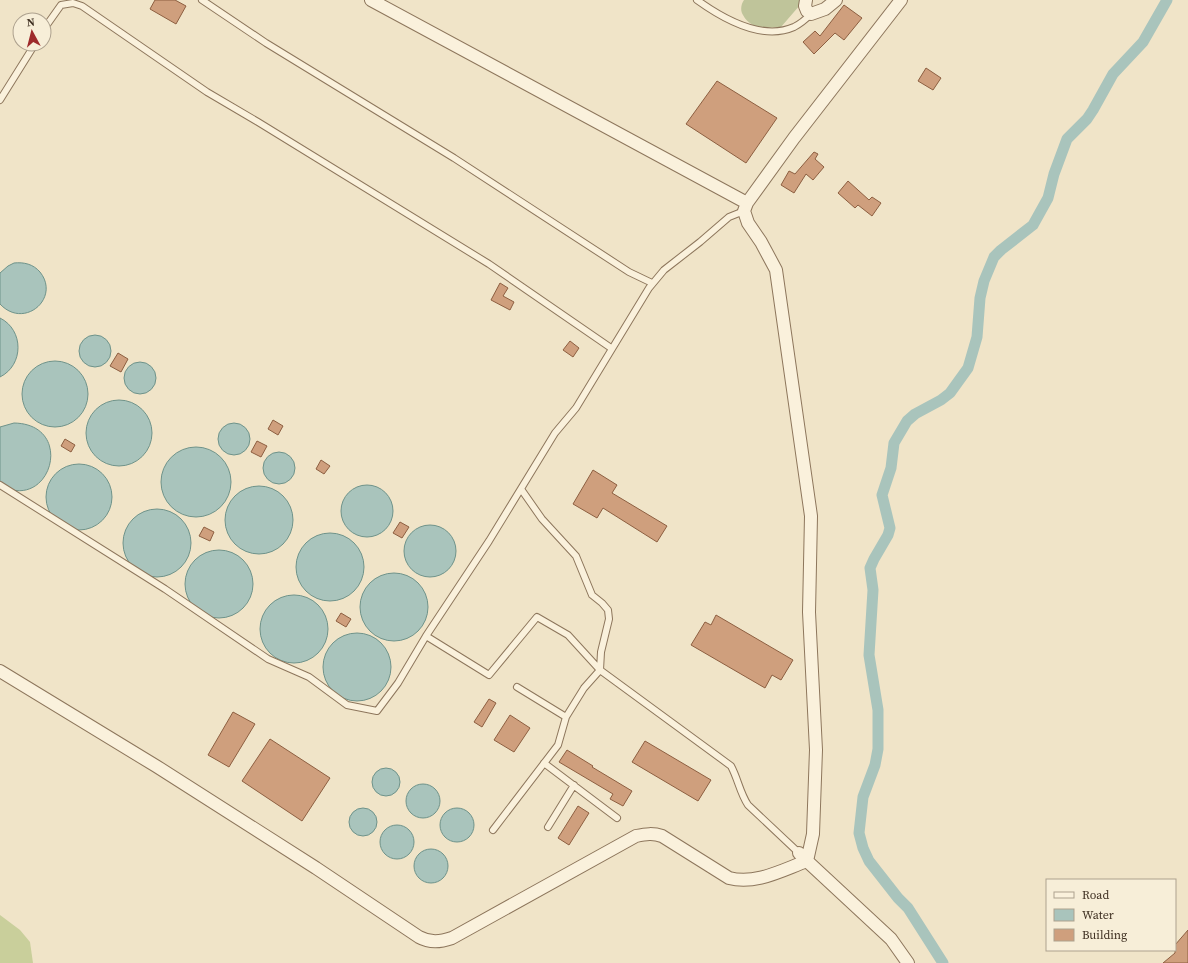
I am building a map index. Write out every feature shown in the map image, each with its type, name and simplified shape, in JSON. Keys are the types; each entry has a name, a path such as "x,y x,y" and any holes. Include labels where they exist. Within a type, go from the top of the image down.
{"street":[{"path":"371,0 745,207"},
{"path":"806,0 806,11 811,14 825,9 836,0"},
{"path":"0,671 156,766 309,864 425,941 435,942 452,938 636,836 655,834 662,836 729,878 739,881 761,878 803,857 813,834 816,750 809,612 811,516 776,270 761,242 748,223 745,207 794,138 901,0"},
{"path":"803,857 891,939 908,963"}],"lane":[{"path":"82,6 86,0"},
{"path":"202,0 266,43 454,158 629,272 652,283"},
{"path":"697,0 745,27 766,31 783,30 794,27 811,14"},
{"path":"52,18 61,5 73,3 82,6 207,92 489,264 611,348"},
{"path":"0,100 30,52"},
{"path":"0,485 159,585 268,659 309,677 347,705 377,711 398,683 426,636 556,433 576,408 611,348 652,283 664,270 729,217 745,207"},
{"path":"493,830 558,745 566,717 584,688 600,670 601,652 609,619 608,610 592,595 576,556 542,519 520,489"},
{"path":"426,636 489,675 537,617 568,635 600,670 731,766 743,797 748,805 803,857"},
{"path":"517,687 566,717"},
{"path":"544,764 617,818"},
{"path":"548,827 574,786"}],"green space":[{"path":"744,0 801,0 800,5 781,27 770,28 755,26 746,20 741,10"},
{"path":"0,915 20,930 30,942 33,963 0,963"}],"water":[{"path":"14,263 25,263 31,265 40,272 45,282 46,292 43,300 37,308 29,312 19,314 9,311 0,304 0,273"},
{"path":"0,318 8,323 14,331 18,348 14,364 8,372 0,377"},
{"path":"92,335 98,335 107,339 111,351 107,363 98,367 92,367 83,363 79,354 79,348 83,339"},
{"path":"48,361 62,361 74,366 83,375 88,387 86,407 79,418 62,427 48,427 36,422 27,413 22,401 22,387 27,375 36,366"},
{"path":"137,362 143,362 152,366 156,378 152,390 143,394 137,394 128,390 124,381 124,375 128,366"},
{"path":"112,400 126,400 138,405 147,414 152,426 150,446 143,457 126,466 112,466 100,461 91,452 86,440 86,426 91,414 100,405"},
{"path":"14,423 32,427 44,435 50,447 50,460 47,473 38,483 27,490 10,490 0,486 0,427"},
{"path":"231,423 237,423 246,427 250,439 246,451 237,455 231,455 222,451 218,442 218,436 222,427"},
{"path":"196,447 215,453 225,463 231,482 225,501 215,511 196,517 177,511 167,501 161,482 167,463 177,453"},
{"path":"276,452 282,452 291,456 295,468 291,480 282,484 276,484 267,480 263,471 263,465 267,456"},
{"path":"72,464 86,464 98,469 107,478 112,490 110,510 103,521 86,530 72,530 60,525 51,516 46,504 46,490 51,478 60,469"},
{"path":"367,485 377,487 385,493 391,501 393,511 391,521 385,529 377,535 367,537 357,535 349,529 343,521 341,511 343,501 349,493 357,487"},
{"path":"252,486 266,486 278,491 288,501 293,513 293,527 288,539 278,549 266,554 252,554 240,549 230,539 225,527 225,513 230,501 240,491"},
{"path":"157,509 170,512 181,519 188,530 191,543 188,556 181,567 170,574 157,577 144,574 133,567 126,556 123,543 126,530 133,519 144,512"},
{"path":"430,525 440,527 448,533 454,541 456,551 454,561 448,569 440,575 430,577 420,575 412,569 406,561 404,551 406,541 412,533 420,527"},
{"path":"330,533 343,536 354,543 361,554 364,567 361,580 354,591 343,598 330,601 317,598 306,591 299,580 296,567 299,554 306,543 317,536"},
{"path":"219,550 232,553 243,560 250,571 253,584 250,597 243,608 232,615 219,618 206,615 195,608 188,597 185,584 188,571 195,560 206,553"},
{"path":"394,573 407,576 418,583 425,594 428,607 425,620 418,631 407,638 394,641 381,638 370,631 363,620 360,607 363,594 370,583 381,576"},
{"path":"294,595 307,598 318,605 325,616 328,629 325,642 318,653 307,660 294,663 281,660 270,653 263,642 260,629 263,616 270,605 281,598"},
{"path":"357,633 370,636 381,643 388,654 391,667 388,680 381,691 370,698 357,701 344,698 333,691 326,680 323,667 326,654 333,643 344,636"},
{"path":"386,768 396,772 400,782 396,792 386,796 376,792 372,782 376,772"},
{"path":"426,784 435,789 439,794 439,808 435,813 430,817 420,818 416,817 407,808 406,798 407,794 416,785"},
{"path":"363,808 373,812 377,822 373,832 363,836 353,832 349,822 353,812"},
{"path":"460,808 469,813 473,818 473,832 469,837 464,841 454,842 450,841 441,832 440,822 441,818 450,809"},
{"path":"400,825 409,830 413,835 413,849 409,854 404,858 394,859 390,858 381,849 380,839 381,835 390,826"},
{"path":"434,849 443,854 447,859 447,873 443,878 438,882 428,883 424,882 415,873 414,863 415,859 424,850"}],"building":[{"path":"155,0 175,0 186,6 176,24 150,9"},
{"path":"844,5 862,18 844,40 835,33 814,54 803,42 815,31 820,36"},
{"path":"926,68 941,78 933,90 918,81"},
{"path":"717,81 777,118 746,163 686,124"},
{"path":"814,152 818,154 815,159 824,167 813,180 806,174 794,193 781,185 789,171 795,174"},
{"path":"848,181 869,200 872,197 881,203 872,216 858,205 855,208 838,193"},
{"path":"500,283 508,288 503,296 514,302 510,310 491,300"},
{"path":"570,341 579,348 573,357 563,350"},
{"path":"118,353 128,359 121,372 110,366"},
{"path":"273,420 283,426 278,435 268,429"},
{"path":"65,439 75,445 71,452 61,446"},
{"path":"257,441 267,446 261,457 251,452"},
{"path":"321,460 330,466 324,474 316,469"},
{"path":"593,470 617,485 612,493 667,526 657,542 603,508 597,518 573,504"},
{"path":"400,522 409,527 402,538 393,533"},
{"path":"204,527 214,532 210,541 199,536"},
{"path":"341,613 351,619 346,627 336,621"},
{"path":"716,615 793,660 781,680 772,675 765,688 691,645 705,622 711,625"},
{"path":"489,699 496,703 482,727 474,722"},
{"path":"233,712 255,724 229,767 208,755"},
{"path":"510,715 530,728 514,752 494,740"},
{"path":"270,739 330,778 302,821 242,781"},
{"path":"645,741 711,780 698,801 632,762"},
{"path":"567,750 632,791 623,806 610,799 613,794 559,762"},
{"path":"578,806 589,813 569,845 558,838"},
{"path":"1188,930 1188,963 1163,963 1175,953 1176,944"}],"waterway":[{"path":"943,963 908,908 898,898 869,861 863,848 859,833 863,797 875,765 878,749 878,710 869,655 873,590 870,568 888,535 890,528 882,495 891,468 894,443 907,421 915,414 941,400 950,393 968,368 977,337 980,298 984,281 994,257 1033,225 1048,198 1054,174 1067,139 1087,119 1113,74 1143,42 1167,0"}]}
